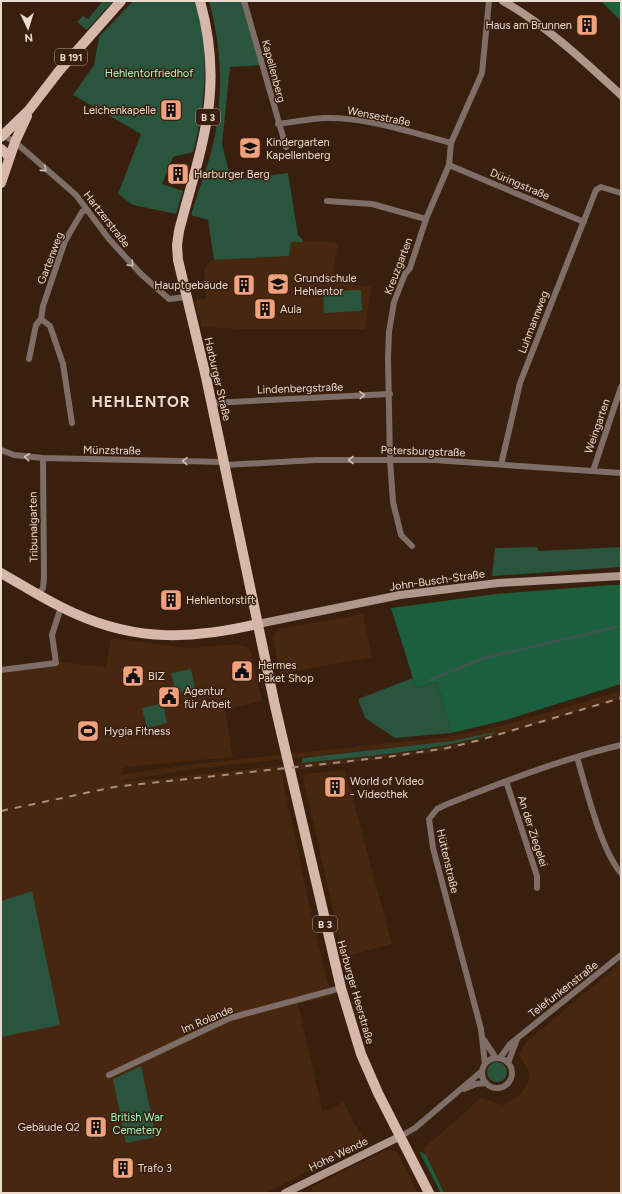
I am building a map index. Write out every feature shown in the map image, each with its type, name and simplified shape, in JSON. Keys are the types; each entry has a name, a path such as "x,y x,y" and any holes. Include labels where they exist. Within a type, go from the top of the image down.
{"main road":[{"name":"B 191","path":"2,135 29,110 59,71 121,1"},
{"name":"Harburger Straße","path":"200,1 208,35 210,54 210,94 206,132 177,238 178,260 211,403 288,762"},
{"path":"503,1 526,14 621,95"},
{"path":"1,183 15,142 29,110"},
{"path":"1,149 7,154 9,159"},
{"path":"1,573 61,607 106,626 148,635 179,636 215,633 258,624"},
{"name":"John-Busch-Straße","path":"258,624 400,595 498,583 621,576"},
{"name":"Harburger Heerstraße","path":"288,762 341,988 361,1054 378,1093 429,1193"},
{"name":"Hohe Wende","path":"285,1193 401,1136"}],"street":[{"name":"Kapellenberg","path":"244,1 278,124 286,146"},
{"name":"Kreuzgarten","path":"412,546 401,535 393,502 390,460 389,332 394,302 405,274 410,268 426,219 449,165 451,143 482,73 489,1"},
{"name":"Wensestraße","path":"278,124 325,118 353,120 386,126 451,143"},
{"name":"Hartzerstraße","path":"2,135 15,142 76,195 109,239 159,291 169,299 186,297"},
{"name":"Düringstraße","path":"449,165 584,222"},
{"name":"Luhmannweg","path":"500,465 520,383 596,190 601,187 621,192"},
{"path":"327,201 372,204 426,219"},
{"name":"Gartenweg","path":"29,359 36,325 41,319 43,306 65,241 82,212 86,209"},
{"path":"41,319 50,326 63,364 72,423"},
{"name":"Weingarten","path":"593,471 621,387"},
{"name":"Lindenbergstraße","path":"211,403 390,394"},
{"name":"Münzstraße","path":"1,450 14,455 43,458 224,463"},
{"name":"Tribunalgarten","path":"38,595 43,588 44,577 43,458"},
{"name":"Petersburgstraße","path":"224,463 316,460 434,460 621,473"},
{"path":"1,670 56,663 52,635 61,607"},
{"name":"Hüttenstraße","path":"483,1038 433,848 429,819 437,809 506,781 577,757 621,745"},
{"path":"577,757 598,824 614,864 621,873"},
{"name":"An der Ziegelei","path":"506,781 537,876 537,888"},
{"name":"Telefunkenstraße","path":"485,1064 498,1058 510,1044 621,955"},
{"name":"Im Rolande","path":"109,1075 230,1018 341,988"},
{"path":"483,1038 498,1058 508,1063"},
{"path":"401,1136 415,1128 482,1071 485,1064 483,1038"},
{"path":"462,1089 476,1084 486,1083 494,1087 506,1084 510,1078 511,1072 508,1063 517,1039"},
{"path":"482,1071 486,1083"}],"shaded area":[{"name":"Grundschule Hehlentor","path":"321,241 338,243 332,281 371,287 365,329 242,329 202,327 194,300 206,299 204,269 211,260 288,256 291,242"},
{"path":"363,614 372,657 280,674 273,639 274,634 279,629"},
{"path":"111,638 178,647 197,648 235,644 248,647 251,651 262,701 225,710 233,757 125,767 121,775 194,764 448,737 504,725 621,691 621,699 450,750 281,772 312,917 329,987 333,996 298,1004 322,1109 323,1112 344,1102 355,1126 357,1126 366,1143 265,1193 1,1193 1,670 62,662 106,667","holes":["495,732 468,741 419,751 124,782 121,781 194,769 452,741"]},
{"path":"345,770 392,944 344,957 302,774"},
{"path":"621,963 621,1193 444,1193 423,1149 481,1098 503,1105 521,1094 528,1084 529,1072 519,1054 526,1042"},
{"path":"390,1150 397,1152 418,1193 313,1193 311,1187 384,1151"}],"green space":[{"path":"103,1 113,1 87,30 77,22 83,16 88,19"},
{"name":"Hehlentorfriedhof","path":"133,1 196,1 200,20 203,39 205,76 204,95 198,133 193,152 173,157 162,184 183,191 176,214 133,205 118,194 141,134 73,95 94,65 99,37"},
{"name":"Hehlentorfriedhof","path":"209,1 246,1 264,65 230,67 222,144 231,180 288,173 298,235 303,240 303,242 291,242 289,256 214,260 208,220 191,215 211,152 216,130 220,97 220,65 216,34"},
{"path":"601,1 621,1 621,21"},
{"path":"361,290 362,311 324,313 323,291"},
{"path":"537,547 539,551 621,547 621,567 492,576 495,548"},
{"path":"621,585 621,684 506,720 451,733 437,682 416,688 391,608 496,594"},
{"path":"191,669 195,689 176,693 171,673"},
{"path":"413,678 416,688 437,682 451,733 395,738 365,718 358,699"},
{"path":"163,703 167,723 147,728 142,708"},
{"path":"495,732 447,745 423,749 302,763 302,758 452,741"},
{"path":"32,891 60,1025 1,1037 1,901"},
{"path":"497,1062 504,1065 507,1072 504,1079 497,1082 490,1079 487,1072 490,1065"},
{"name":"British War Cemetery","path":"141,1066 156,1137 126,1143 113,1079"},
{"path":"419,1151 426,1155 444,1193 441,1193"}],"waterway":[{"path":"430,680 484,658 621,626"}],"railway":[{"path":"1,811 114,787 387,757 447,748 480,740 621,698"}],"place":[{"name":"Haus am Brunnen","path":"587,25"},
{"name":"Leichenkapelle","path":"171,110"},
{"name":"Kindergarten Kapellenberg","path":"250,148"},
{"name":"Harburger Berg","path":"178,174"},
{"name":"Grundschule Hehlentor","path":"278,284"},
{"name":"Hauptgebäude","path":"244,285"},
{"name":"Aula","path":"265,309"},
{"name":"Hehlentorstift","path":"171,600"},
{"name":"Hermes Paket Shop","path":"242,671"},
{"name":"BIZ","path":"133,676"},
{"name":"Agentur für Arbeit","path":"169,697"},
{"name":"Hygia Fitness","path":"88,731"},
{"name":"World of Video - Videothek","path":"335,787"},
{"name":"Gebäude Q2","path":"96,1127"},
{"name":"Trafo 3","path":"123,1168"}],"district":[{"name":"HEHLENTOR","path":"141,402"}]}
